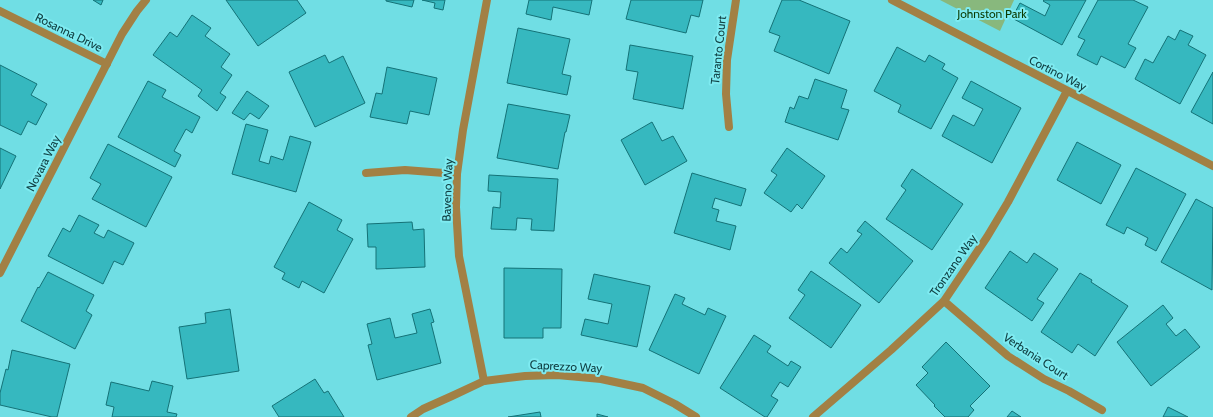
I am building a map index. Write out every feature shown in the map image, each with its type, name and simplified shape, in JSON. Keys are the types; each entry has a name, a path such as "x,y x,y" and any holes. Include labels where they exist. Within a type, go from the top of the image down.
{"street":[{"path":"107,64 122,34 137,10 146,0"},
{"name":"Baveno Way","path":"484,381 459,256 456,206 457,174 463,130 487,0"},
{"name":"Taranto Court","path":"729,127 726,94 727,60 736,0"},
{"name":"Cortino Way","path":"892,0 1213,166"},
{"name":"Rosanna Drive","path":"0,11 107,64"},
{"name":"Novara Way","path":"0,273 107,64"},
{"name":"Tronzano Way","path":"813,417 891,350 944,301 987,237 1008,202 1067,91"},
{"path":"366,173 404,170 457,174"},
{"name":"Verbania Court","path":"944,301 1008,356 1044,379 1069,391 1102,410"},
{"name":"Caprezzo Way","path":"411,417 423,408 484,381 525,376 557,375 601,380 643,388 675,404 696,417"}],"green space":[{"name":"Johnston Park","path":"940,0 1014,0 1000,31"}],"building":[{"path":"93,0 103,0 101,5"},
{"path":"226,0 297,0 306,13 258,46"},
{"path":"386,0 414,0 412,7"},
{"path":"422,0 445,0 443,10 434,8 435,3"},
{"path":"529,0 592,0 589,15 553,7 551,20 526,14"},
{"path":"631,0 703,0 699,17 691,15 686,33 626,19"},
{"path":"782,0 799,0 850,21 829,74 774,51 780,36 769,32"},
{"path":"1086,0 1062,45 1012,18 1020,3 1045,16 1050,5 1043,1"},
{"path":"1098,0 1133,0 1148,7 1128,44 1136,48 1125,68 1101,56 1097,65 1077,55 1085,40 1078,37"},
{"path":"192,15 211,28 205,36 230,54 221,67 232,75 220,93 226,97 217,111 198,96 202,90 153,55 170,32 177,37"},
{"path":"518,28 570,39 562,74 571,76 567,95 507,83"},
{"path":"1180,30 1193,36 1188,45 1206,55 1180,104 1135,79 1145,59 1153,63 1168,36 1175,40"},
{"path":"630,45 693,56 683,109 633,99 638,72 626,70"},
{"path":"897,47 925,62 929,55 945,64 942,69 958,78 931,129 898,112 901,105 874,91"},
{"path":"325,55 329,63 343,56 365,103 315,127 289,72"},
{"path":"0,65 37,84 31,95 47,104 36,125 28,121 21,135 0,125"},
{"path":"387,67 437,78 429,115 410,111 407,124 370,117 376,93 382,94"},
{"path":"1213,72 1213,124 1191,112"},
{"path":"815,79 847,90 841,108 849,110 838,140 785,122 790,107 794,109 799,96 808,99"},
{"path":"148,81 166,90 162,97 200,117 192,133 186,129 174,151 181,155 175,167 118,137"},
{"path":"971,81 1021,108 992,163 942,136 953,115 974,126 983,109 962,98"},
{"path":"247,91 269,106 259,119 250,113 244,120 232,113"},
{"path":"508,104 570,115 558,169 497,158"},
{"path":"652,122 662,141 673,136 687,161 645,185 621,140"},
{"path":"246,124 268,130 259,161 269,164 271,156 283,160 290,136 311,142 296,192 232,174"},
{"path":"1077,142 1121,165 1101,204 1057,180"},
{"path":"108,144 172,177 146,227 92,199 101,184 90,178"},
{"path":"0,148 16,156 0,189"},
{"path":"787,148 825,176 802,209 797,204 791,212 764,193 777,175 771,171"},
{"path":"1136,168 1186,194 1156,251 1145,245 1148,238 1127,227 1124,234 1106,225"},
{"path":"912,169 963,204 932,250 886,219 906,190 901,186"},
{"path":"692,173 746,189 741,206 715,198 712,208 719,210 716,221 736,226 730,250 674,233"},
{"path":"489,175 558,179 554,231 531,230 532,219 517,218 516,230 491,229 493,207 500,208 501,192 488,191"},
{"path":"1196,199 1213,208 1212,290 1161,262"},
{"path":"309,202 342,220 337,230 353,239 324,293 302,281 299,288 282,279 285,273 274,267"},
{"path":"79,215 99,225 94,233 104,238 108,230 134,243 123,265 114,261 103,284 48,256 63,228 70,232"},
{"path":"865,221 913,261 879,303 829,263 841,248 847,253 862,234 857,231"},
{"path":"412,222 413,230 424,229 425,267 376,269 376,247 368,247 367,224"},
{"path":"1010,251 1027,263 1034,253 1058,269 1037,299 1044,303 1032,321 985,288"},
{"path":"504,268 562,269 561,328 543,328 543,338 504,338"},
{"path":"811,271 861,305 831,348 789,318 805,295 798,290"},
{"path":"48,272 94,295 86,311 92,315 75,349 21,321 38,287 39,288"},
{"path":"1080,273 1128,306 1095,356 1078,344 1072,353 1041,332"},
{"path":"594,274 650,286 637,347 581,335 585,319 608,324 612,304 588,299"},
{"path":"675,294 685,298 682,304 705,315 708,308 726,316 699,374 649,350"},
{"path":"1163,305 1173,318 1166,324 1176,336 1185,329 1200,347 1151,386 1117,342"},
{"path":"230,309 239,371 187,379 179,327 206,323 205,313"},
{"path":"430,309 434,322 431,323 441,363 377,380 368,345 372,344 367,324 390,318 395,338 417,333 412,314"},
{"path":"754,335 771,346 767,352 788,366 791,361 801,367 788,387 780,382 771,396 778,400 767,417 720,388"},
{"path":"946,342 990,386 970,406 974,410 968,417 945,417 916,385 928,373 922,367"},
{"path":"12,350 70,364 57,417 0,405 0,393 6,369 8,370"},
{"path":"315,379 324,393 328,391 344,417 279,417 272,406"},
{"path":"152,381 173,386 167,412 177,414 176,417 112,417 114,407 106,405 111,382 149,391"},
{"path":"1168,407 1188,417 1163,417"},
{"path":"1012,411 1021,417 1007,417"},
{"path":"540,412 541,417 508,417"},
{"path":"597,414 608,417 597,417"}]}
